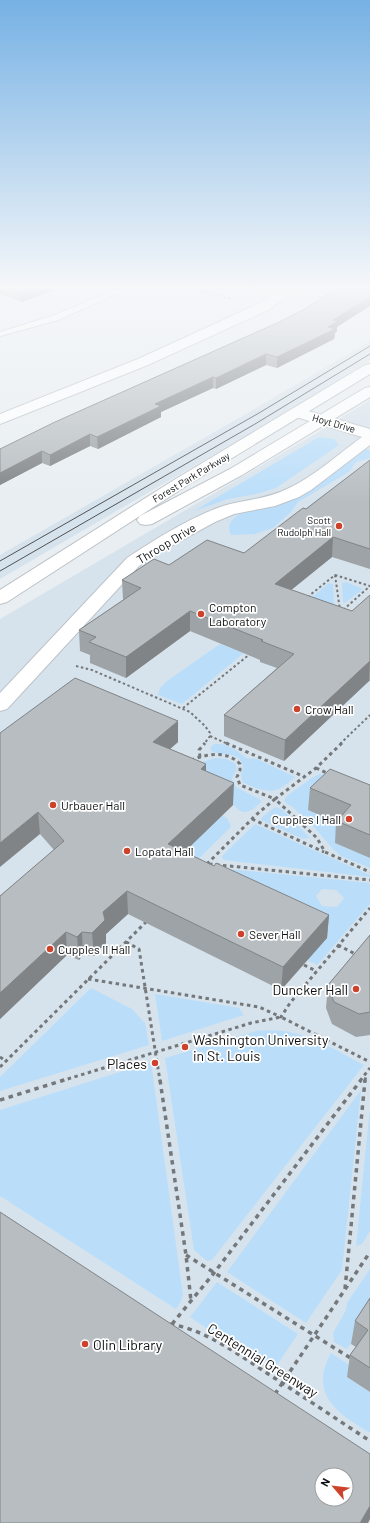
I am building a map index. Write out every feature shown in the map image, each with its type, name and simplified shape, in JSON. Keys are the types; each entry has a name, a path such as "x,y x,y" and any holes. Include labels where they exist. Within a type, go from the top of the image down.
{"street":[{"path":"0,419 147,360"},
{"name":"Forest Park Parkway","path":"7,594 180,483 298,413 370,368"},
{"name":"Forest Park Parkway","path":"7,594 236,472 370,391"},
{"path":"0,415 16,412"},
{"name":"Hoyt Drive","path":"298,413 370,434"},
{"name":"Throop Drive","path":"0,705 127,568 143,555 218,514 269,502 293,493 305,486 370,438"}],"path":[{"path":"310,601 310,595 335,575"},
{"path":"335,575 341,612"},
{"path":"335,575 370,586 341,612"},
{"path":"336,612 347,614"},
{"path":"183,708 254,651"},
{"path":"76,666 92,670 183,708 190,712 205,726 210,736 305,777"},
{"path":"202,868 252,819 275,799 316,768 370,715"},
{"path":"200,757 198,750 210,736"},
{"path":"185,763 200,757 221,755 233,758 240,764 240,770 237,777 240,785 275,799 317,838 325,852"},
{"path":"316,768 336,777"},
{"path":"252,819 370,872"},
{"path":"206,864 370,880"},
{"path":"0,1100 251,1023 281,1018 290,1003 370,908"},
{"path":"0,1067 146,922"},
{"path":"126,942 139,949 186,1255 191,1301"},
{"path":"338,945 358,955"},
{"path":"304,965 316,971"},
{"path":"88,979 259,1007 370,1062"},
{"path":"0,1057 6,1061"},
{"path":"176,1331 172,1324 214,1273 370,1068"},
{"path":"345,1289 366,1073"},
{"path":"271,1400 370,1252"},
{"path":"186,1255 357,1362"},
{"name":"Centennial Greenway","path":"165,1320 172,1324 186,1327 201,1333 228,1348 370,1441"}],"shaded area":[{"path":"338,360 370,360 288,411 0,579 0,555"},
{"name":"Washington University in St. Louis","path":"370,400 370,1523 0,1523 0,619 310,437"},
{"path":"319,437 334,439 339,445 276,488 256,494 228,499 194,511"},
{"path":"361,449 370,450 370,458 356,462 349,472 298,502 291,512 273,528 255,534 231,535 229,530 230,525 235,517"},
{"path":"346,582 363,589 345,603 343,602 342,583"},
{"path":"329,583 333,584 334,604 331,605 312,597"},
{"path":"220,644 244,653 182,704 158,695 160,688 167,681"},
{"path":"214,744 222,744 227,746 246,758 257,759 295,777 281,788 273,791 250,786 242,781 241,775 243,767 239,758 212,752 210,748"},
{"path":"215,758 226,759 235,763 237,769 232,779 236,787 261,800 255,808 248,812 241,812 235,806 201,791 196,764"},
{"path":"320,774 326,775 349,828 335,843 370,858 370,868 341,856 313,826 284,800 287,796 313,777"},
{"path":"275,807 282,809 310,838 303,839 261,820 262,817"},
{"path":"222,815 227,818 231,826 230,828 183,874 154,881"},
{"path":"255,824 370,875 370,877 224,860 222,857 224,854"},
{"path":"219,868 370,883 370,904 317,965 307,960","holes":["322,889 336,890 344,898 337,907 322,906 316,896"]},
{"path":"91,988 132,1009 145,1023 149,1045 0,1091 0,1077"},
{"path":"155,994 239,1008 244,1015 162,1041"},
{"path":"259,1030 274,1030 301,1035 327,1045 364,1065 212,1260 207,1261 194,1250 165,1058"},
{"path":"151,1062 183,1295 176,1309 0,1196 0,1110"},
{"path":"361,1090 342,1270 306,1323 227,1272"},
{"path":"370,1107 370,1231 362,1244 356,1246"},
{"path":"370,1269 370,1316 347,1349 334,1342 333,1333 346,1310 347,1303"},
{"path":"217,1282 298,1334 275,1368 226,1334 215,1334 190,1317"},
{"path":"331,1353 354,1368 347,1377 370,1392 370,1433 339,1412 327,1397 324,1389 323,1376"}],"building":[{"path":"194,360 253,360 155,404 161,406 97,437 90,434 50,455 42,451 0,473 0,449 55,422"},
{"path":"370,460 370,549 333,537 275,584 352,611 370,595 370,661 285,740 224,715 294,654 190,611 126,657 89,642 96,637 79,630 141,588 122,580 154,559 169,565 207,540 244,553 303,508 306,509"},
{"path":"75,678 178,721 153,742 206,764 201,769 234,783 168,844 214,866 216,863 329,915 283,967 127,891 103,912 105,920 92,933 82,932 77,937 66,932 0,993 0,896 64,841 38,812 0,843 0,733"},
{"path":"330,769 370,785 370,835 337,821 351,805 310,788"},
{"path":"370,935 370,1012 359,1014 334,1002 328,985"},
{"name":"Olin Library","path":"0,1212 370,1454 370,1506 360,1523 0,1523"},
{"path":"370,1298 370,1368 350,1355 368,1330 355,1321"}],"tram line":[{"path":"0,561 259,413 347,360"},
{"path":"0,571 255,424 360,360"}],"place":[{"name":"Scott Rudolph Hall","path":"339,526"},
{"name":"Compton Laboratory","path":"201,614"},
{"name":"Crow Hall","path":"297,709"},
{"name":"Urbauer Hall","path":"53,805"},
{"name":"Cupples I Hall","path":"349,819"},
{"name":"Lopata Hall","path":"127,851"},
{"name":"Sever Hall","path":"241,934"},
{"name":"Cupples II Hall","path":"50,949"},
{"name":"Duncker Hall","path":"356,989"},
{"name":"Washington University in St. Louis","path":"185,1047"},
{"name":"Places","path":"155,1063"},
{"name":"Olin Library","path":"85,1344"}]}
